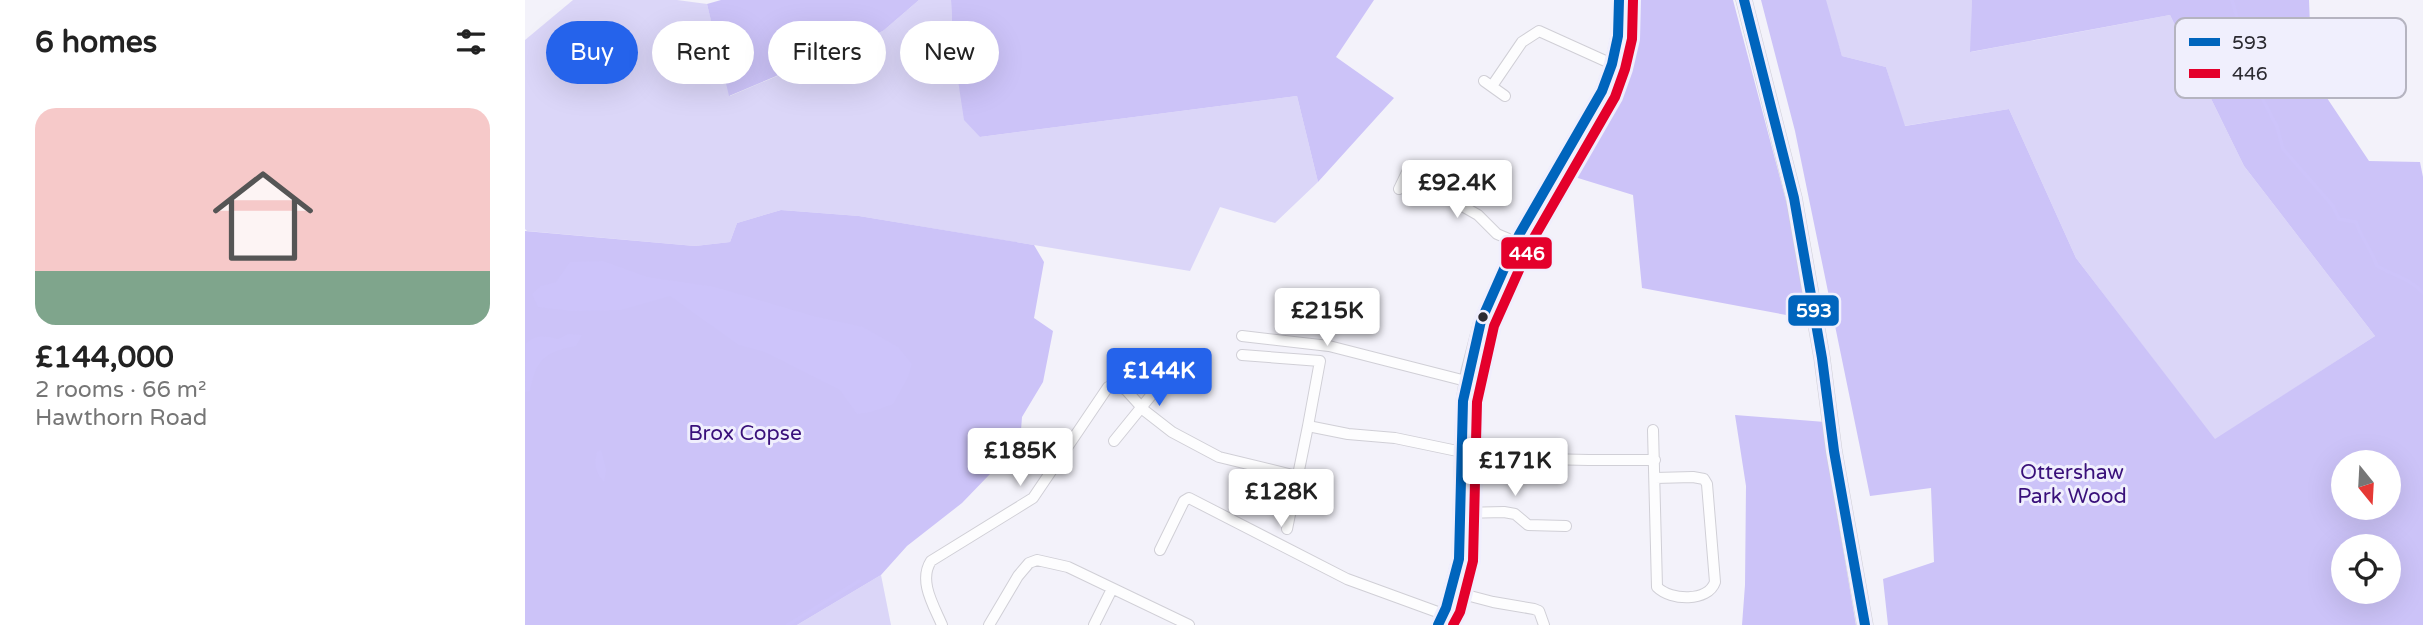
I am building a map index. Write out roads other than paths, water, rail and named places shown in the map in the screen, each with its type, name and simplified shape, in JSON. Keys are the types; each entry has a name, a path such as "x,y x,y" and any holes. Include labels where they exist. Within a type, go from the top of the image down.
{"main road":[{"path":"1744,0 1794,198 1865,625"}],"street":[{"path":"1160,550 1184,501 1189,498 1347,579 1440,620 1459,559 1466,382 1481,321 1516,242 1548,181 1602,91 1618,36 1619,0"},
{"path":"1505,96 1488,84 1522,42 1539,31 1612,64"},
{"path":"1399,189 1410,166"},
{"path":"1404,179 1478,215 1497,234 1516,242"},
{"path":"1242,336 1329,346 1466,382"},
{"path":"1242,355 1320,361 1287,529"},
{"path":"1114,441 1166,377 1189,358"},
{"path":"942,625 926,585 925,573 931,561 1033,498 1108,387 1117,385 1126,390 1141,407 1172,432 1219,457 1297,476"},
{"path":"1308,426 1462,449 1481,446 1507,455 1532,458 1655,460"},
{"path":"1653,430 1657,587 1663,593 1674,596 1703,595 1712,590 1715,582 1707,484 1704,479 1693,477 1655,478"},
{"path":"1461,513 1504,512 1515,514 1528,525 1566,526"},
{"path":"989,625 1018,576 1029,563 1037,560 1068,567 1189,625"},
{"path":"1094,625 1112,589"},
{"path":"1451,591 1534,609 1539,611 1544,625"}],"waterway":[{"path":"2232,0 2237,18"},
{"path":"2262,98 2277,127 2283,149 2333,206 2339,219 2356,222 2377,266 2407,281 2423,293"},
{"path":"788,625 859,581"}],"park label":[{"name":"Brox Copse","path":"745,433"},
{"name":"Ottershaw Park Wood","path":"2072,484"}]}
